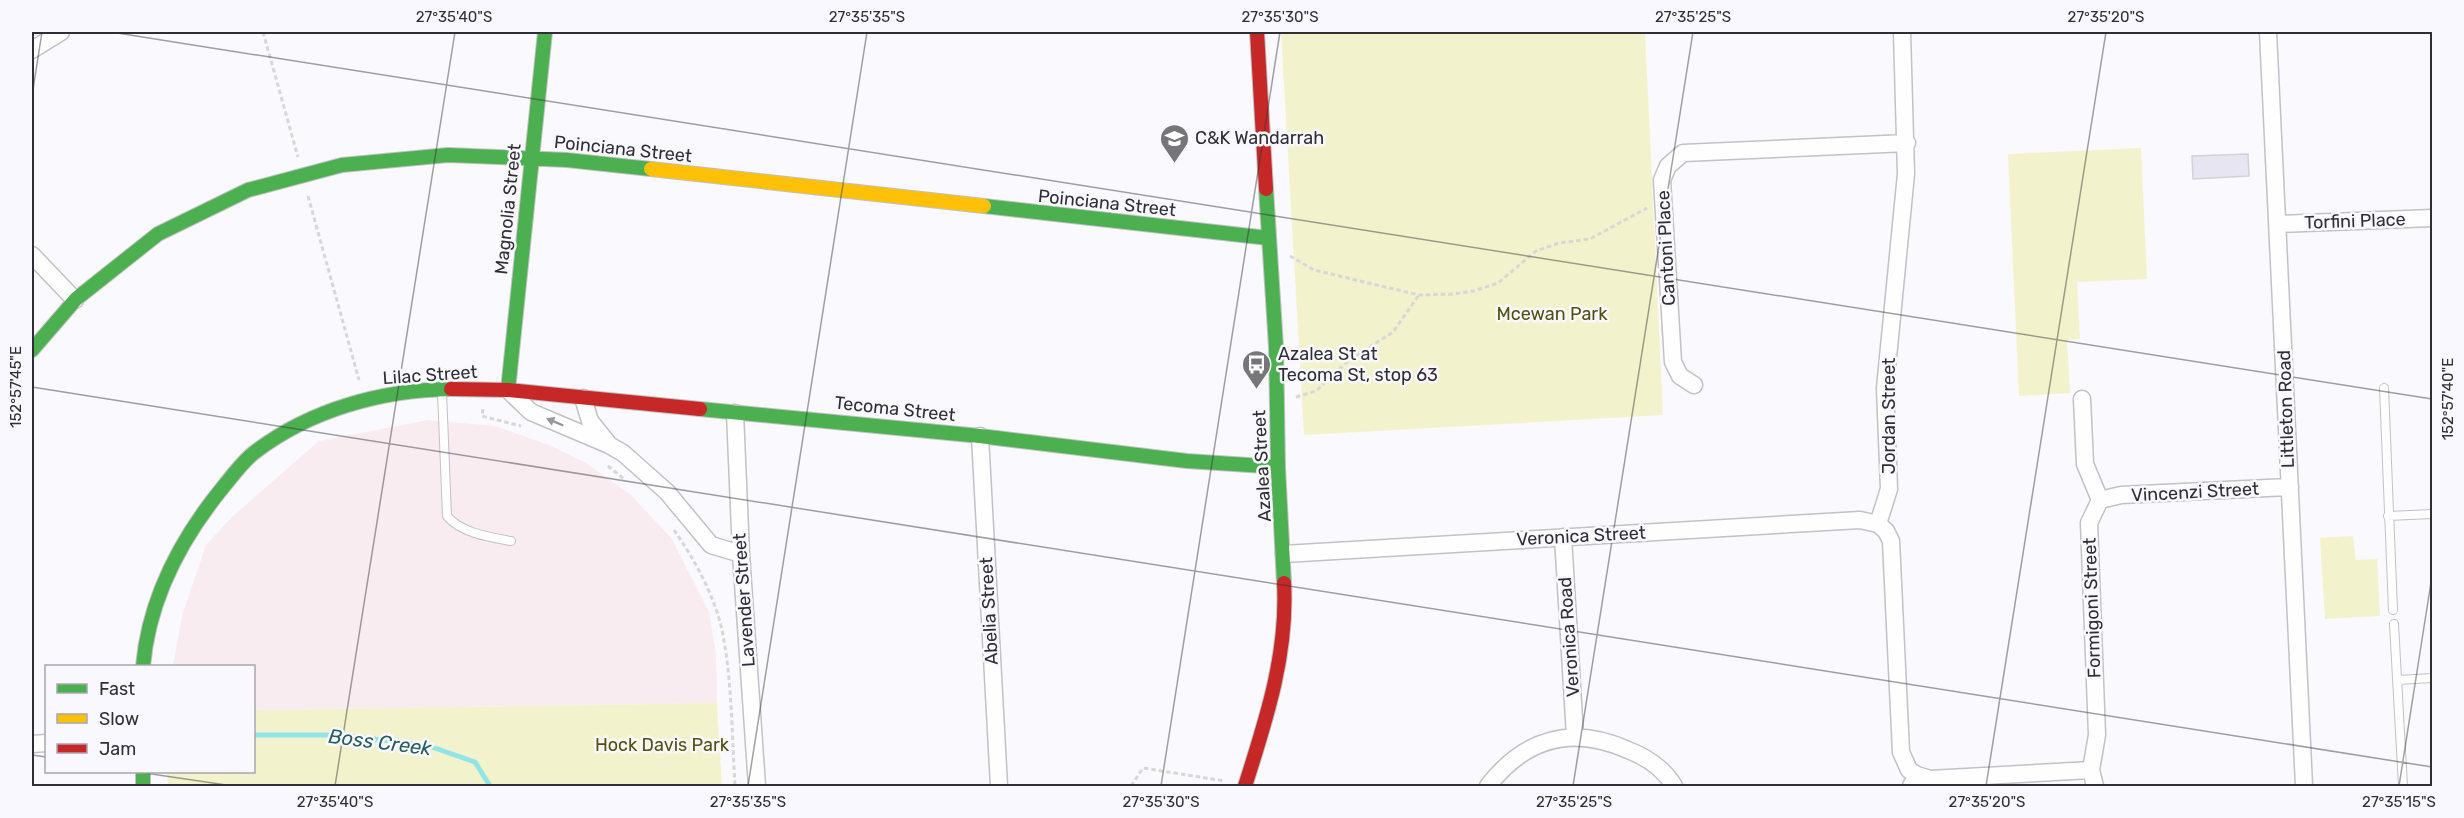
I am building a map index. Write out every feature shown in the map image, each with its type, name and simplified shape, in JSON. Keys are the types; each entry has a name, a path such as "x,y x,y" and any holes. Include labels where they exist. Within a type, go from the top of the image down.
{"street":[{"path":"32,50 61,32"},
{"name":"Magnolia Street","path":"508,390 545,32"},
{"name":"Azalea Street","path":"1245,786 1270,708 1281,657 1285,593 1278,467 1276,347 1257,32"},
{"name":"Jordan Street","path":"1878,524 1889,489 1885,388 1906,174 1907,143 1902,32"},
{"name":"Littleton Road","path":"2268,32 2304,786"},
{"name":"Cantoni Place","path":"1694,385 1680,376 1673,362 1662,180 1668,166 1683,153 1907,143"},
{"name":"Poinciana Street","path":"32,350 75,300 158,234 248,190 342,165 401,158 448,155 567,160 1268,238"},
{"name":"Torfini Place","path":"2278,224 2433,218"},
{"path":"32,255 75,300"},
{"name":"Lilac Street","path":"143,665 143,654 155,611 171,568 193,526 213,499 253,454 301,422 364,399 399,392 442,388 508,390"},
{"path":"508,390 531,412 623,453 667,492 711,545 741,554"},
{"name":"Tecoma Street","path":"508,390 980,436 1187,461 1278,467"},
{"path":"583,398 590,422 609,445"},
{"path":"2082,399 2085,464 2100,500"},
{"name":"Lavender Street","path":"735,413 741,554 757,786"},
{"name":"Abelia Street","path":"980,436 999,786"},
{"name":"Vincenzi Street","path":"2100,500 2121,495 2290,487"},
{"name":"Formigoni Street","path":"2093,778 2097,735 2089,523 2094,508 2100,500"},
{"name":"Veronica Street","path":"1284,554 1860,520 1878,524"},
{"path":"1878,524 1886,531 1891,541 1901,752 1914,781 1930,778 2093,778"},
{"name":"Veronica Road","path":"1563,537 1575,736"},
{"path":"1488,786 1504,766 1540,743 1575,736 1609,742 1647,758 1671,780 1674,786"}],"lane":[{"path":"442,388 447,516 453,524 462,528 511,541"},
{"path":"2384,388 2393,610"},
{"path":"2388,516 2433,514"},
{"path":"2394,624 2403,786"},
{"path":"2398,680 2433,678"}],"path":[{"path":"263,32 364,399"},
{"path":"1289,255 1314,270 1419,295 1474,291 1498,283 1536,251 1559,243 1590,239 1663,201"},
{"path":"1277,409 1297,396 1316,390 1348,361 1393,332 1419,295"},
{"path":"1131,786 1143,768 1212,778 1245,786"}],"shaded area":[{"path":"428,420 495,426 549,445 586,463 631,495 672,539 709,612 716,653 717,703 255,710 255,665 173,665 182,616 206,545 232,517 319,441"}],"green space":[{"name":"Mcewan Park","path":"1281,32 1645,32 1663,415 1304,435"},
{"path":"2141,148 2147,279 2077,282 2080,339 2067,340 2070,393 2019,396 2008,154"},
{"path":"2353,536 2356,560 2377,559 2380,616 2325,619 2320,538"},
{"name":"Hock Davis Park","path":"717,703 722,786 168,786 167,773 255,773 255,710"}],"building":[{"path":"2248,154 2249,176 2193,179 2192,156"}],"waterway":[{"name":"Boss Creek","path":"255,735 342,735 429,746 475,762 490,786"}],"traffic: fast":[{"path":"508,390 545,32"},
{"path":"32,350 76,299 158,234 248,190 342,165 448,155 567,160 651,169"},
{"path":"1266,189 1276,347 1278,467 1284,583"},
{"path":"984,206 1268,238"},
{"path":"143,665 152,617 160,593 181,548 209,506 238,468 251,456 276,437 347,405 399,393 451,389"},
{"path":"700,409 980,436 1187,461 1278,467"},
{"path":"143,773 143,786"}],"traffic: slow":[{"path":"651,169 984,206"}],"traffic: jam":[{"path":"1257,32 1266,189"},
{"path":"451,389 508,390 700,409"},
{"path":"1245,786 1268,711 1279,661 1283,635 1284,583"}],"place":[{"name":"C&K Wandarrah","path":"1174,164"},
{"name":"Azalea St at Tecoma St, stop 63","path":"1257,390"}]}
